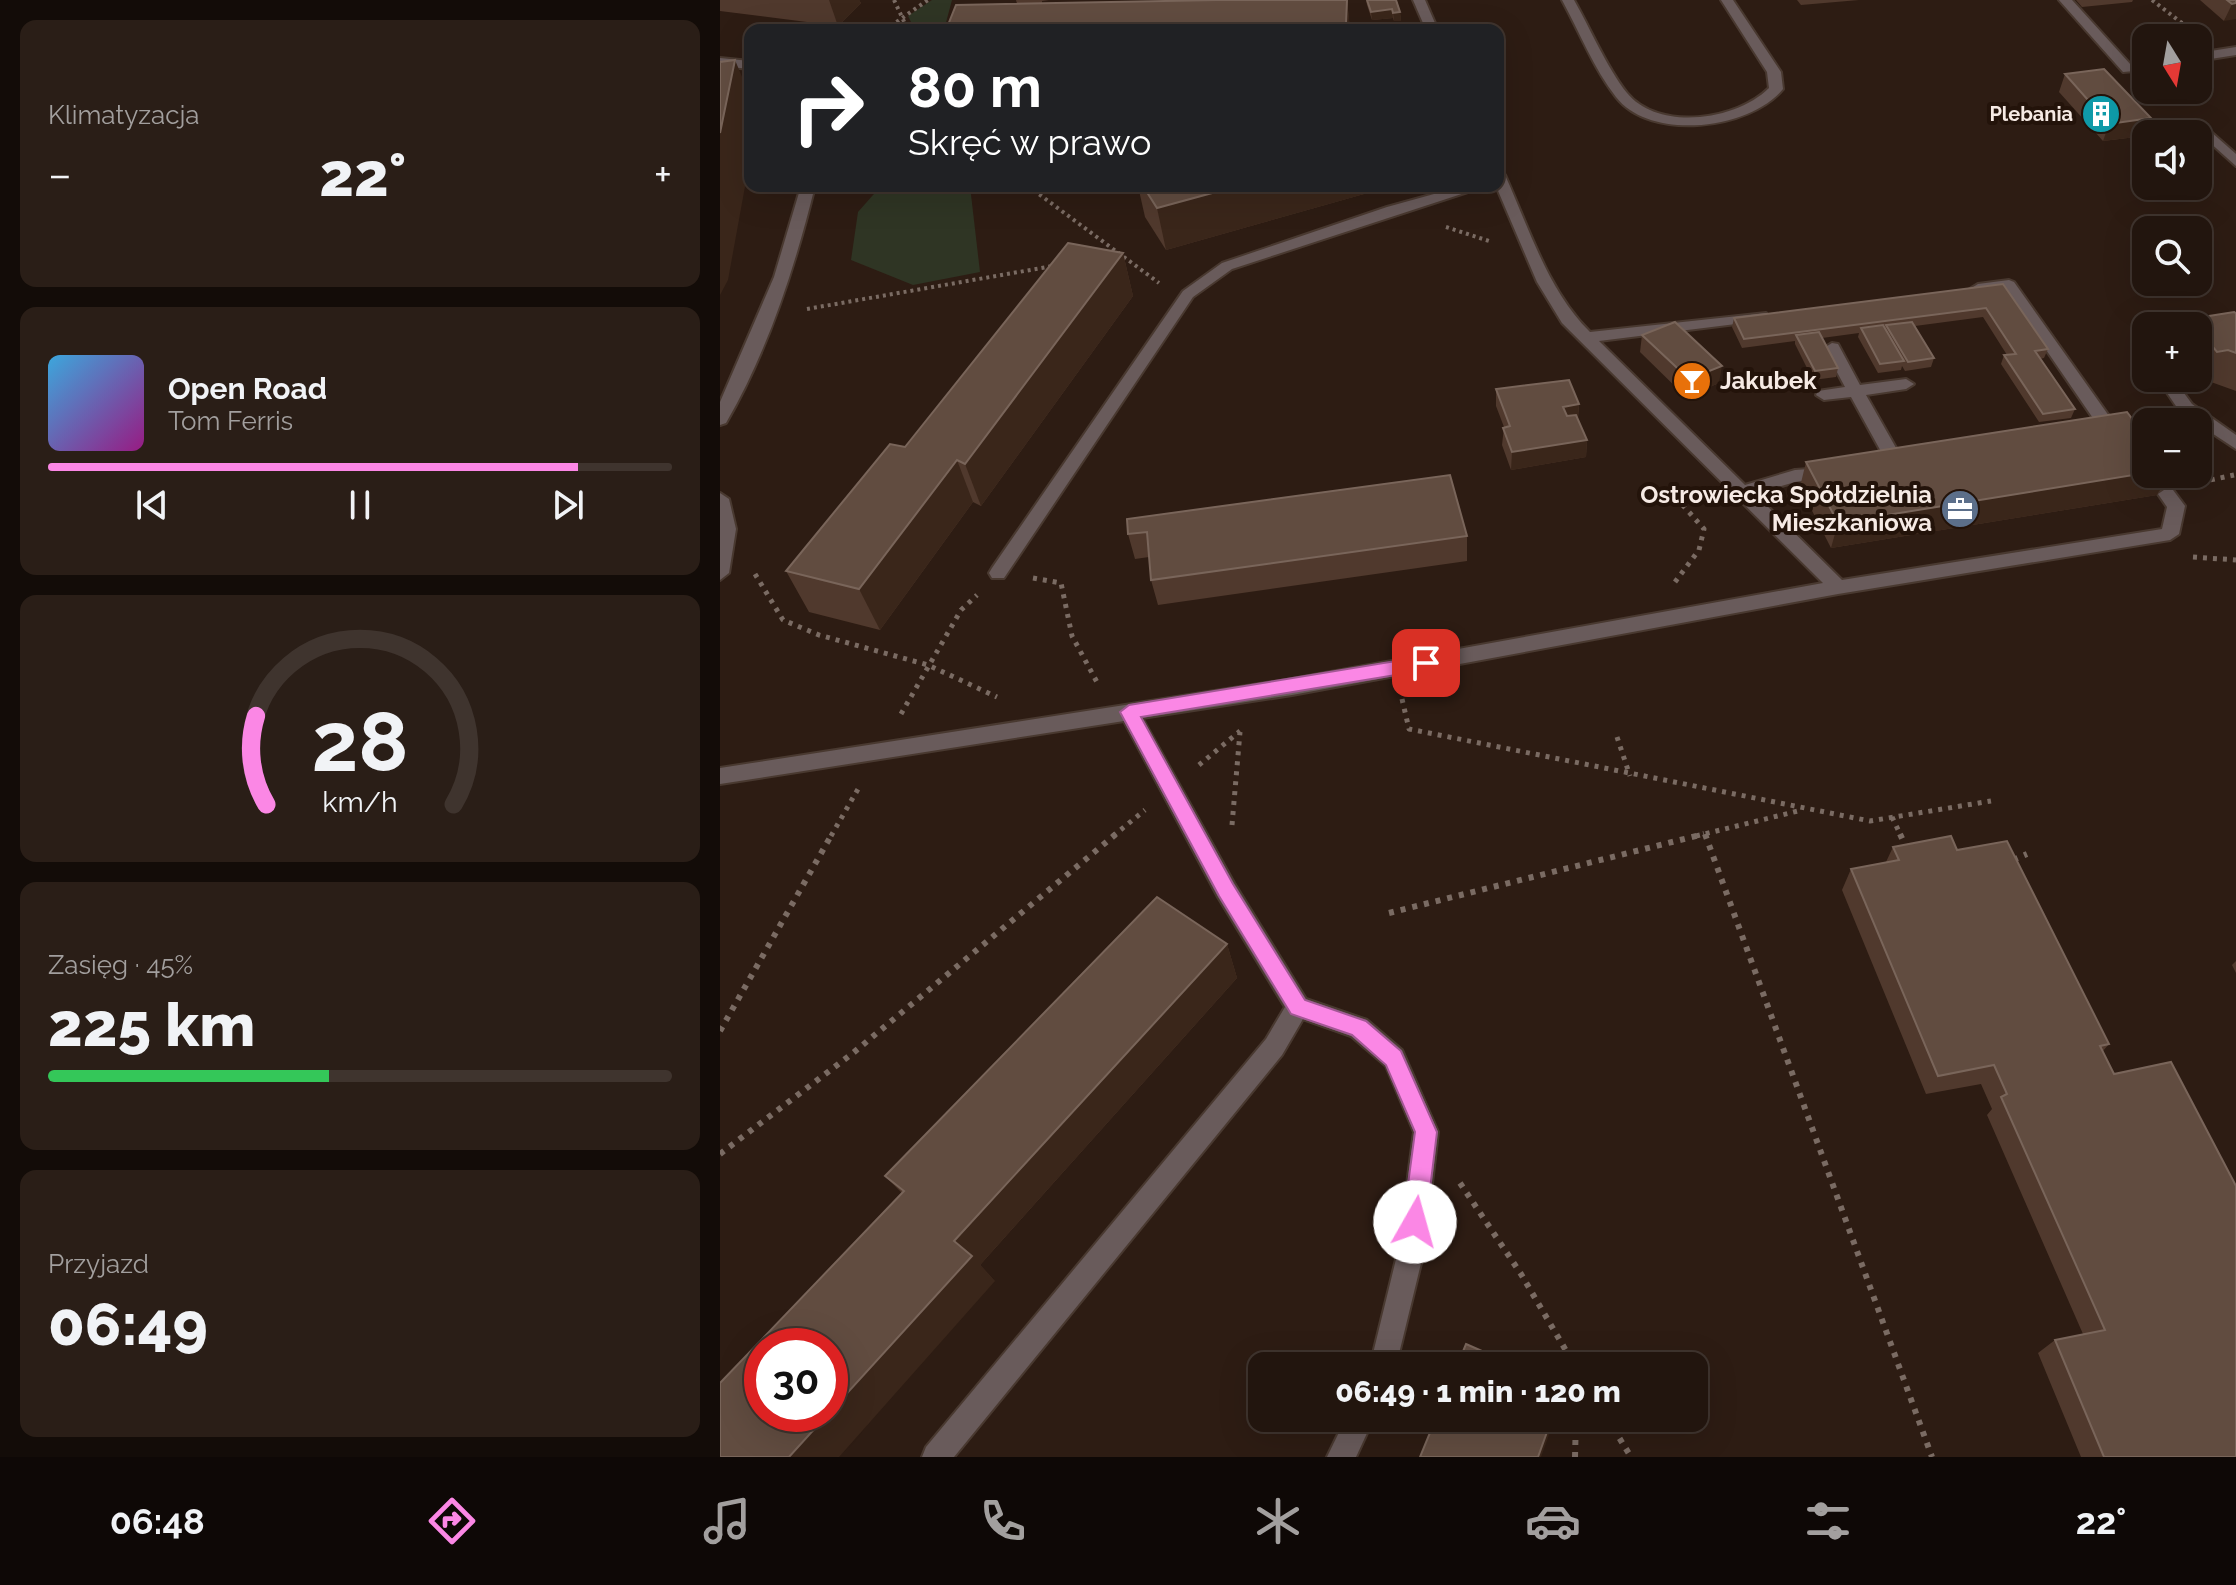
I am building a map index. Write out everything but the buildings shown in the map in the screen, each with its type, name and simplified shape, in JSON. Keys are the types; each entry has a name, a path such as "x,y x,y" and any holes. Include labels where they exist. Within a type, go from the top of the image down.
{"street":[{"path":"1419,0 1429,24"},
{"path":"1568,0 1622,96 1635,109 1686,122 1746,113 1767,103 1776,89 1774,72 1727,0"},
{"path":"2065,0 2128,69 2132,68"},
{"path":"720,62 744,64"},
{"path":"2212,138 2236,162"},
{"path":"1504,190 1555,301 1585,338 1838,587"},
{"path":"720,419 770,315 794,246 807,192"},
{"path":"998,573 1188,294 1227,266 1392,210 1457,192"},
{"path":"1963,291 2009,285 2103,420"},
{"path":"1585,338 1780,314"},
{"path":"1832,348 1895,462"},
{"path":"1824,395 1906,384"},
{"path":"2175,392 2186,408 2236,443"},
{"path":"1736,486 1852,468"},
{"path":"720,776 1292,687 1838,587 2170,534 2176,506 2167,494"},
{"path":"720,499 727,529 720,573"},
{"path":"1129,712 1226,890 1298,1007 1359,1028 1394,1058 1426,1132 1411,1251 1386,1352"},
{"path":"936,1457 1274,1047 1298,1007"},
{"path":"1341,1457 1353,1432"}],"path":[{"path":"894,0 906,24"},
{"path":"894,24 928,0"},
{"path":"2152,0 2229,52"},
{"path":"1036,192 1157,282 1188,294"},
{"path":"1102,257 1117,255"},
{"path":"770,315 1057,265"},
{"path":"1645,623 1699,550 1704,529 1680,502 1736,486"},
{"path":"727,529 783,620 819,635 928,665 1053,723"},
{"path":"720,1031 961,610 998,573 1061,583 1062,601 1079,658 1108,699 1129,712"},
{"path":"720,1154 853,1053 1292,687"},
{"path":"1405,712 1409,729 1630,776 1870,821 1991,801"},
{"path":"1226,890 1240,731"},
{"path":"1617,737 1630,776"},
{"path":"1389,913 1807,809"},
{"path":"1892,817 1909,855"},
{"path":"1705,834 1932,1457"},
{"path":"2018,872 2012,861 2027,854"},
{"path":"1426,1132 1521,1274 1567,1352"},
{"path":"1575,1457 1576,1432"},
{"path":"1616,1432 1631,1457"}],"green space":[{"path":"932,0 952,0 946,24 912,24 908,16"},
{"path":"876,192 971,192 980,272 913,285 851,260 858,212"}],"place":[{"name":"Plebania","path":"2101,114"},
{"name":"Jakubek","path":"1692,381"},
{"name":"Ostrowiecka Spółdzielnia Mieszkaniowa","path":"1960,509"}],"route":[{"path":"1415,1222 1426,1132 1394,1058 1359,1028 1298,1007 1226,890 1129,712 1426,663"}]}
